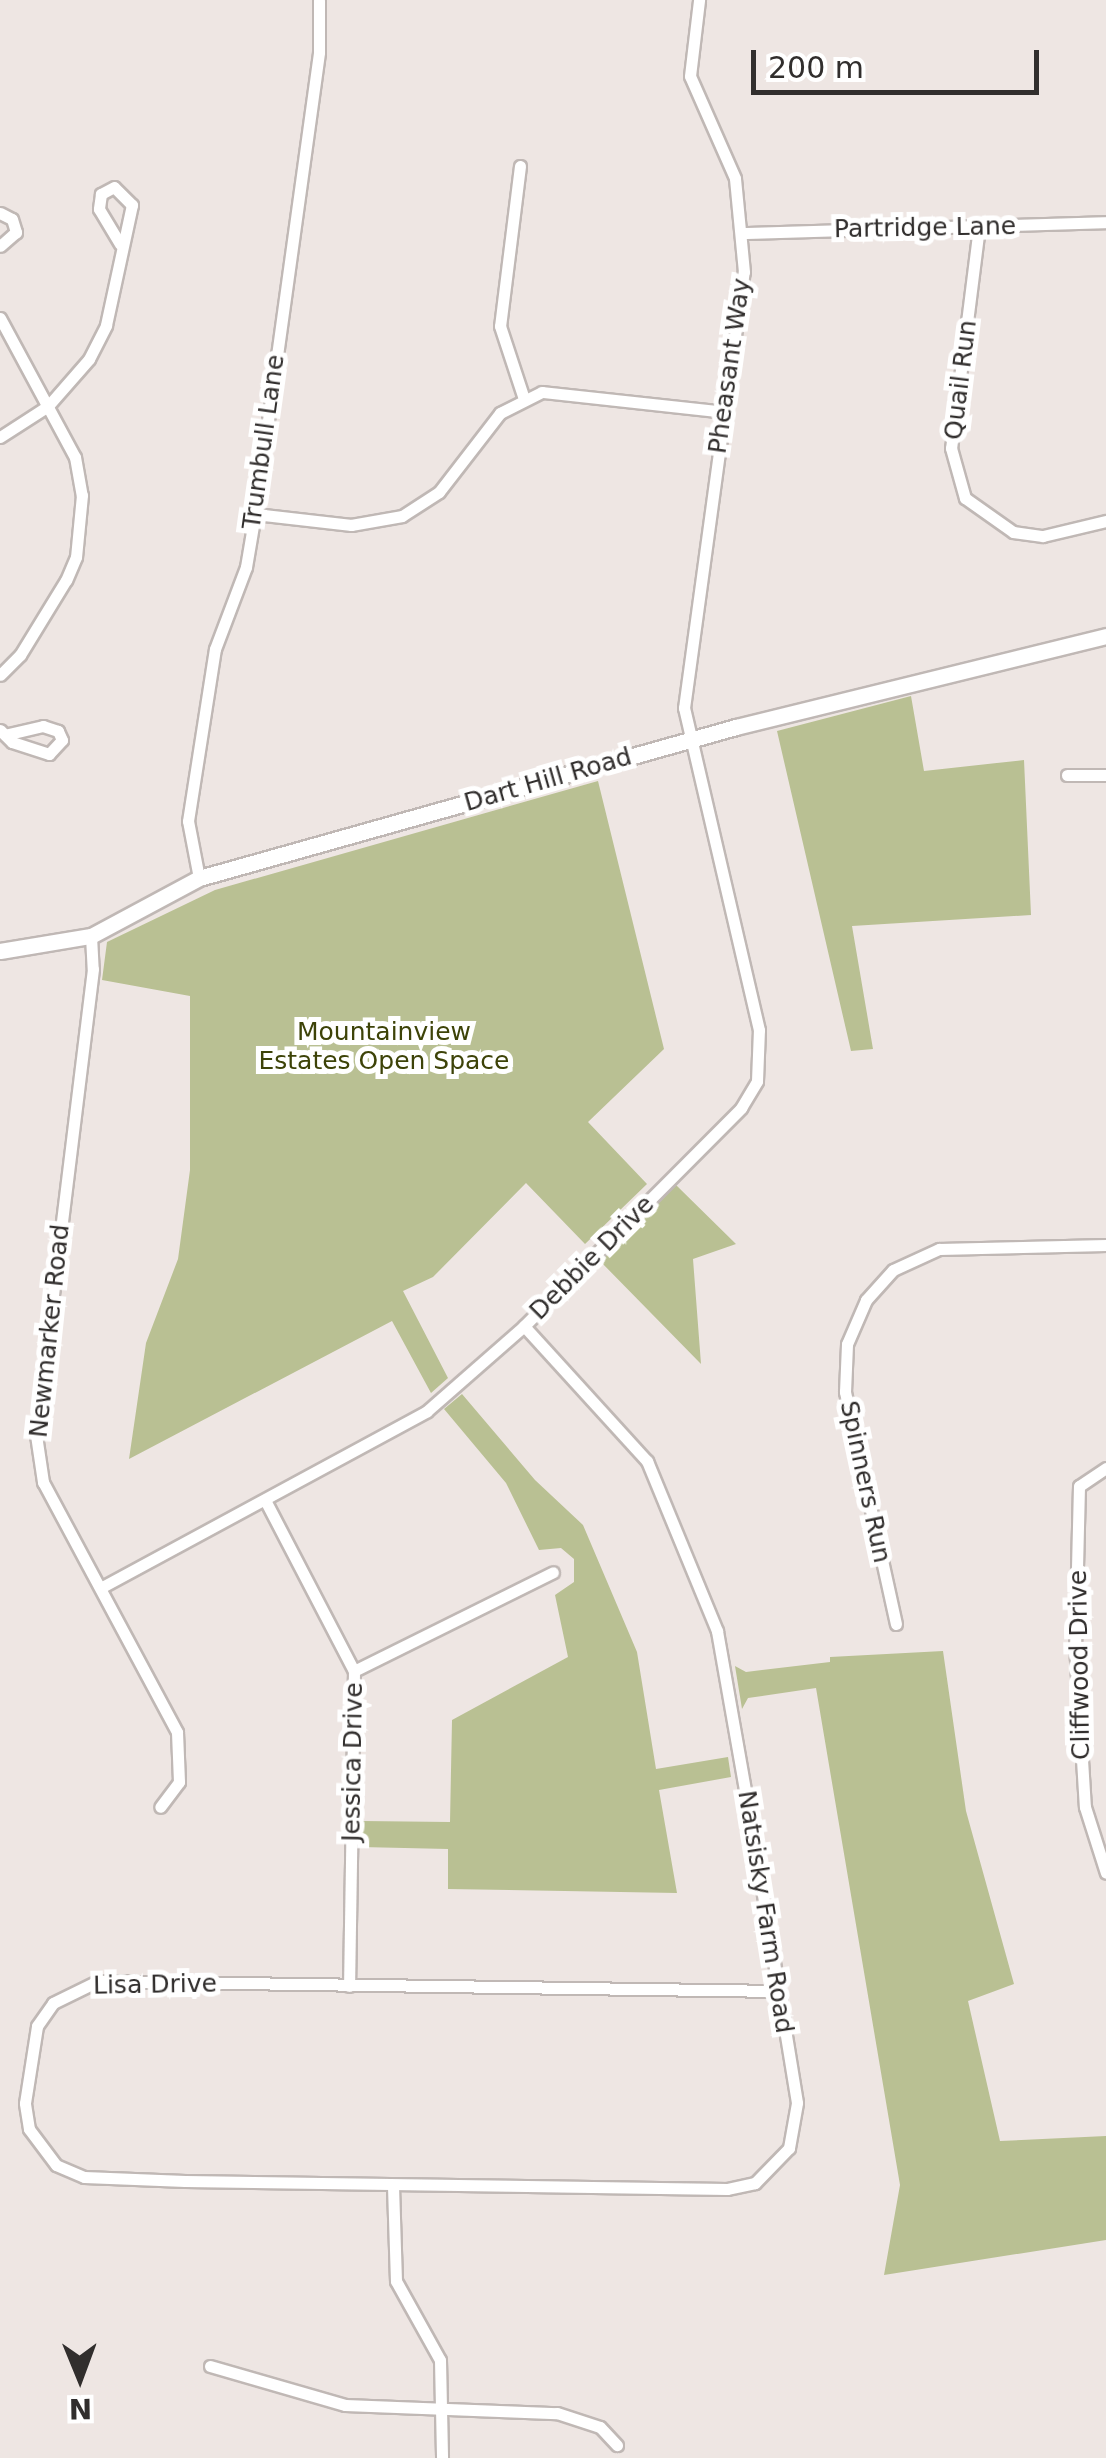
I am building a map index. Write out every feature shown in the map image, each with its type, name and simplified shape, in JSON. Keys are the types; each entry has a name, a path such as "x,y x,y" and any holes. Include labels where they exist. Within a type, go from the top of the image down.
{"main road":[{"name":"Dart Hill Road","path":"0,951 91,936 199,878 691,740 1106,636"}],"street":[{"name":"Trumbull Lane","path":"199,878 188,820 215,648 246,567 255,514 319,52 319,0"},
{"name":"Pheasant Way","path":"691,740 686,676 725,412 744,233 736,178 690,76 699,0"},
{"path":"520,166 500,326 523,396"},
{"path":"0,213 12,219 16,232 0,246"},
{"name":"Partridge Lane","path":"744,233 1106,222"},
{"name":"Quail Run","path":"978,227 952,448 965,498 1012,532 1044,536 1106,521"},
{"path":"0,437 48,406 89,358 106,326 120,244"},
{"path":"0,318 75,458 82,524 66,580 20,655 0,675"},
{"path":"255,514 351,524 402,516 439,492 500,413 523,396 566,390 725,412"},
{"name":"Debbie Drive","path":"104,1586 427,1412 524,1326 741,1108 756,1081 758,1030 691,740"},
{"path":"1067,775 1106,775"},
{"name":"Newmarker Road","path":"91,936 93,969 36,1435 43,1482 104,1586 177,1732 179,1782 160,1807"},
{"name":"Spinners Run","path":"896,1624 844,1392 847,1344 866,1300 893,1270 939,1248 1106,1245"},
{"name":"Natsisky Farm Road","path":"394,2186 727,2189 756,2183 778,2166 796,2127 779,1991 709,1606 647,1462 524,1326"},
{"name":"Cliffwood Drive","path":"1106,1468 1080,1486 1075,1645 1084,1808 1106,1873"},
{"name":"Jessica Drive","path":"265,1500 354,1671 350,1986"},
{"path":"354,1671 552,1572"},
{"name":"Lisa Drive","path":"394,2186 84,2177 56,2165 29,2129 25,2103 38,2026 72,1989 98,1981 779,1991"},
{"path":"394,2186 396,2281 440,2360 442,2458"},
{"path":"210,2366 346,2405 557,2414 600,2427 617,2445"}],"green space":[{"path":"911,696 924,771 1024,760 1031,915 852,926 873,1049 851,1051 777,731"},
{"name":"Mountainview Estates Open Space","path":"598,781 664,1049 588,1122 647,1184 585,1244 526,1183 433,1277 403,1291 448,1378 431,1393 392,1321 129,1459 146,1343 178,1259 190,1170 190,996 102,980 107,942 215,890"},
{"path":"676,1185 736,1244 693,1259 701,1364 599,1260"},
{"path":"462,1394 535,1480 583,1525 637,1652 656,1769 728,1757 731,1777 659,1790 677,1893 448,1889 448,1849 361,1847 362,1821 450,1822 452,1720 568,1657 555,1595 574,1582 574,1559 561,1548 539,1550 506,1483 444,1409"},
{"path":"943,1651 966,1811 1014,1984 968,2001 1000,2141 1106,2136 1106,2240 884,2275 900,2185 816,1688 748,1698 742,1709 735,1666 746,1672 830,1662 830,1657"}]}
